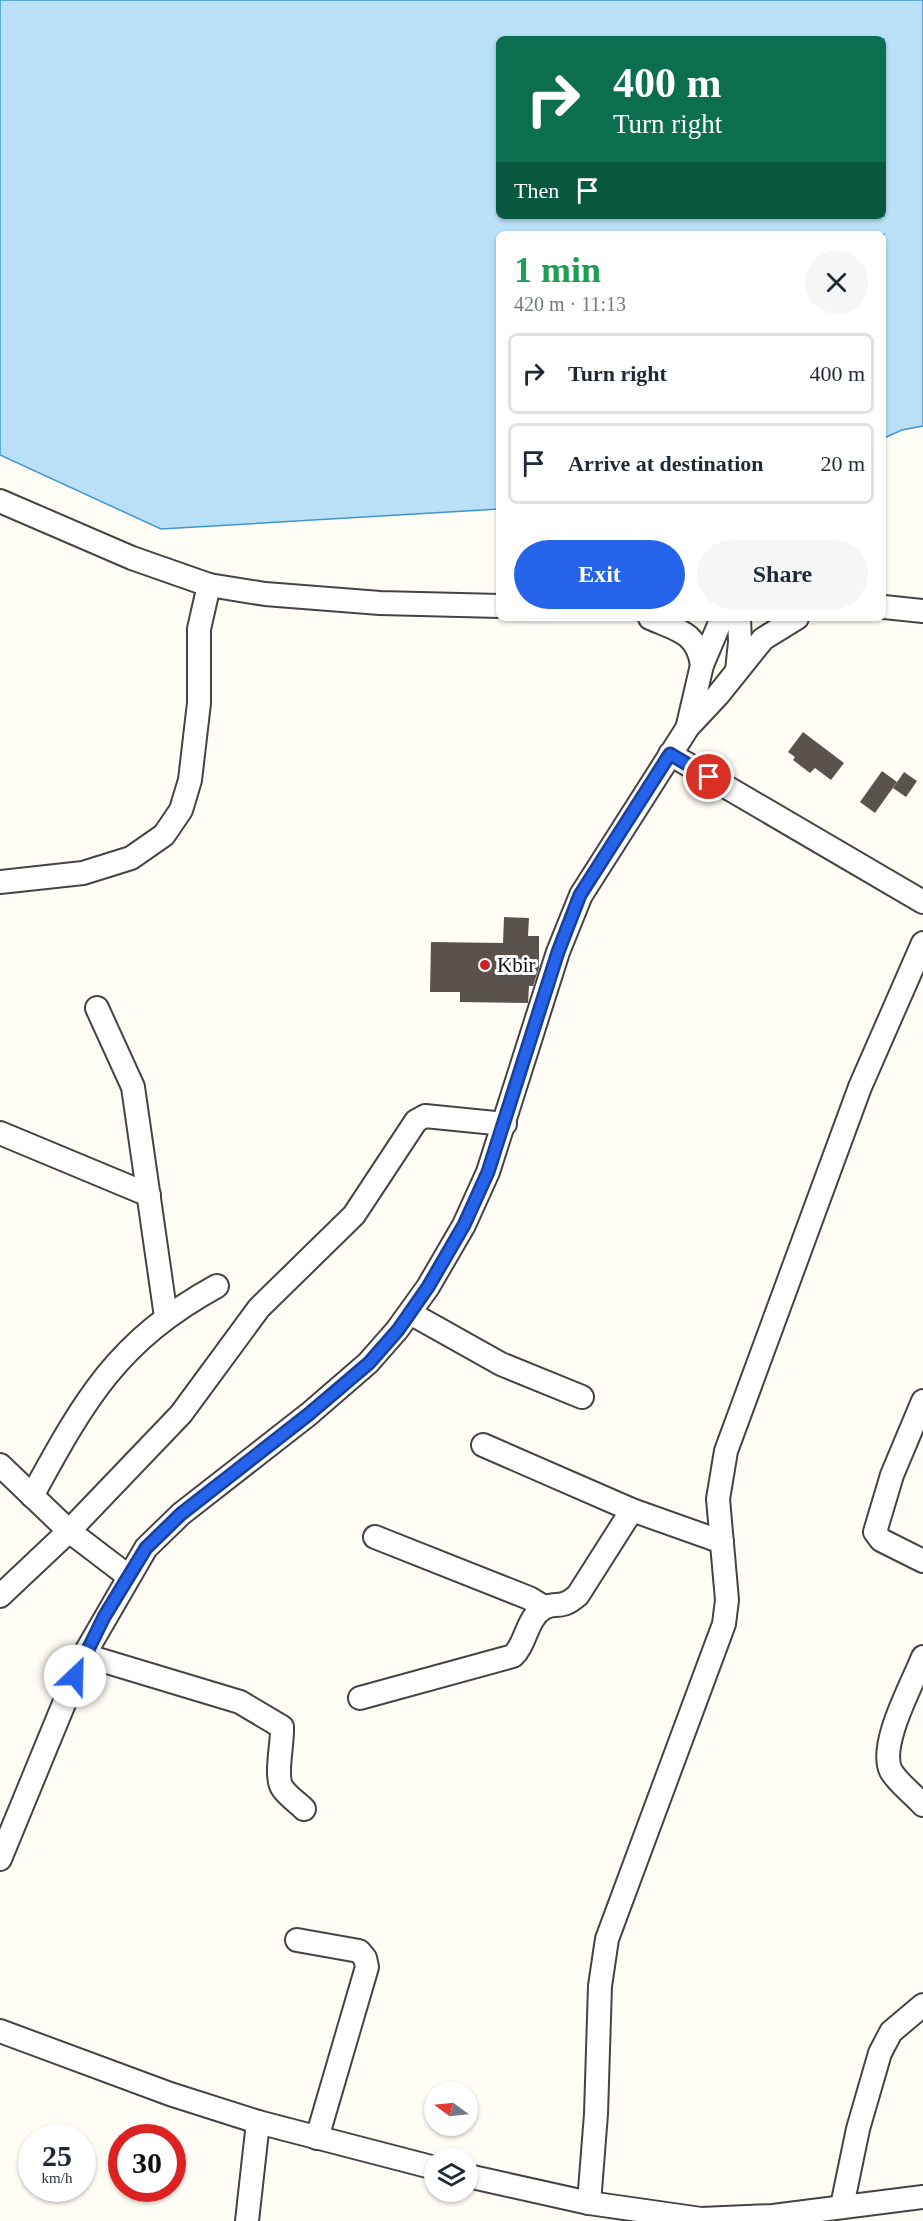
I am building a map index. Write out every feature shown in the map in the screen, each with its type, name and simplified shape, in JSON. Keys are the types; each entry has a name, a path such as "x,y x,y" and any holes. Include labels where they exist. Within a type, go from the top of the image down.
{"street":[{"path":"0,501 132,558 209,585 265,594 380,603 496,606"},
{"path":"0,882 83,873 131,858 164,835 181,810 190,780 199,703 198,629 209,585"},
{"path":"886,607 923,611"},
{"path":"657,621 689,635 700,652 702,665"},
{"path":"688,727 702,665 721,621"},
{"path":"737,671 739,621"},
{"path":"0,1859 84,1655 146,1548 181,1514 309,1414 369,1363 410,1313 464,1225 488,1172 506,1124 558,952 580,895 688,727 718,696 763,639 792,621"},
{"path":"670,754 923,902"},
{"path":"589,2203 596,2114 600,1986 607,1939 724,1624 727,1600 718,1499 726,1451 860,1087 923,943"},
{"path":"97,1008 133,1087 166,1317"},
{"path":"0,1596 69,1531 182,1413 259,1308 354,1215 416,1121 425,1116 506,1124"},
{"path":"0,1133 149,1195"},
{"path":"32,1496 94,1389 129,1349 166,1317 217,1286"},
{"path":"410,1313 501,1364 582,1397"},
{"path":"923,1401 892,1475 875,1526 875,1532 881,1540 923,1562"},
{"path":"483,1445 632,1510 722,1542"},
{"path":"0,1465 69,1531 128,1576"},
{"path":"375,1537 519,1594 544,1607 567,1605 578,1595 632,1510"},
{"path":"360,1698 513,1656 521,1648 534,1618 544,1607"},
{"path":"84,1655 240,1702 282,1727 283,1743 278,1779 282,1788 304,1809"},
{"path":"923,1658 889,1740 887,1758 892,1772 923,1805"},
{"path":"297,1940 359,1952 365,1958 367,1967 317,2138"},
{"path":"842,2206 858,2129 880,2053 891,2032 923,2005"},
{"path":"0,2031 170,2094 258,2122 424,2165"},
{"path":"247,2221 258,2122"},
{"path":"478,2178 589,2203 701,2219 773,2218 842,2206 923,2196"}],"water":[{"path":"0,0 923,0 923,426 902,430 886,437 886,231 496,231 496,509 161,529 0,455"}],"building":[{"path":"803,732 844,763 831,780 815,768 810,773 793,760 795,757 788,752"},
{"path":"882,771 897,782 875,813 860,802"},
{"path":"904,772 917,781 906,797 893,788"},
{"name":"Kbir","path":"504,917 529,918 528,936 539,936 539,968 533,986 529,986 528,1003 460,1002 460,992 430,992 431,942 503,943"}],"place":[{"name":"Kbir","path":"485,965"}],"route":[{"path":"75,1676 104,1617 146,1548 181,1514 309,1414 369,1363 410,1313 464,1225 488,1172 506,1124 558,952 580,895 608,855 670,754 709,777"}]}
